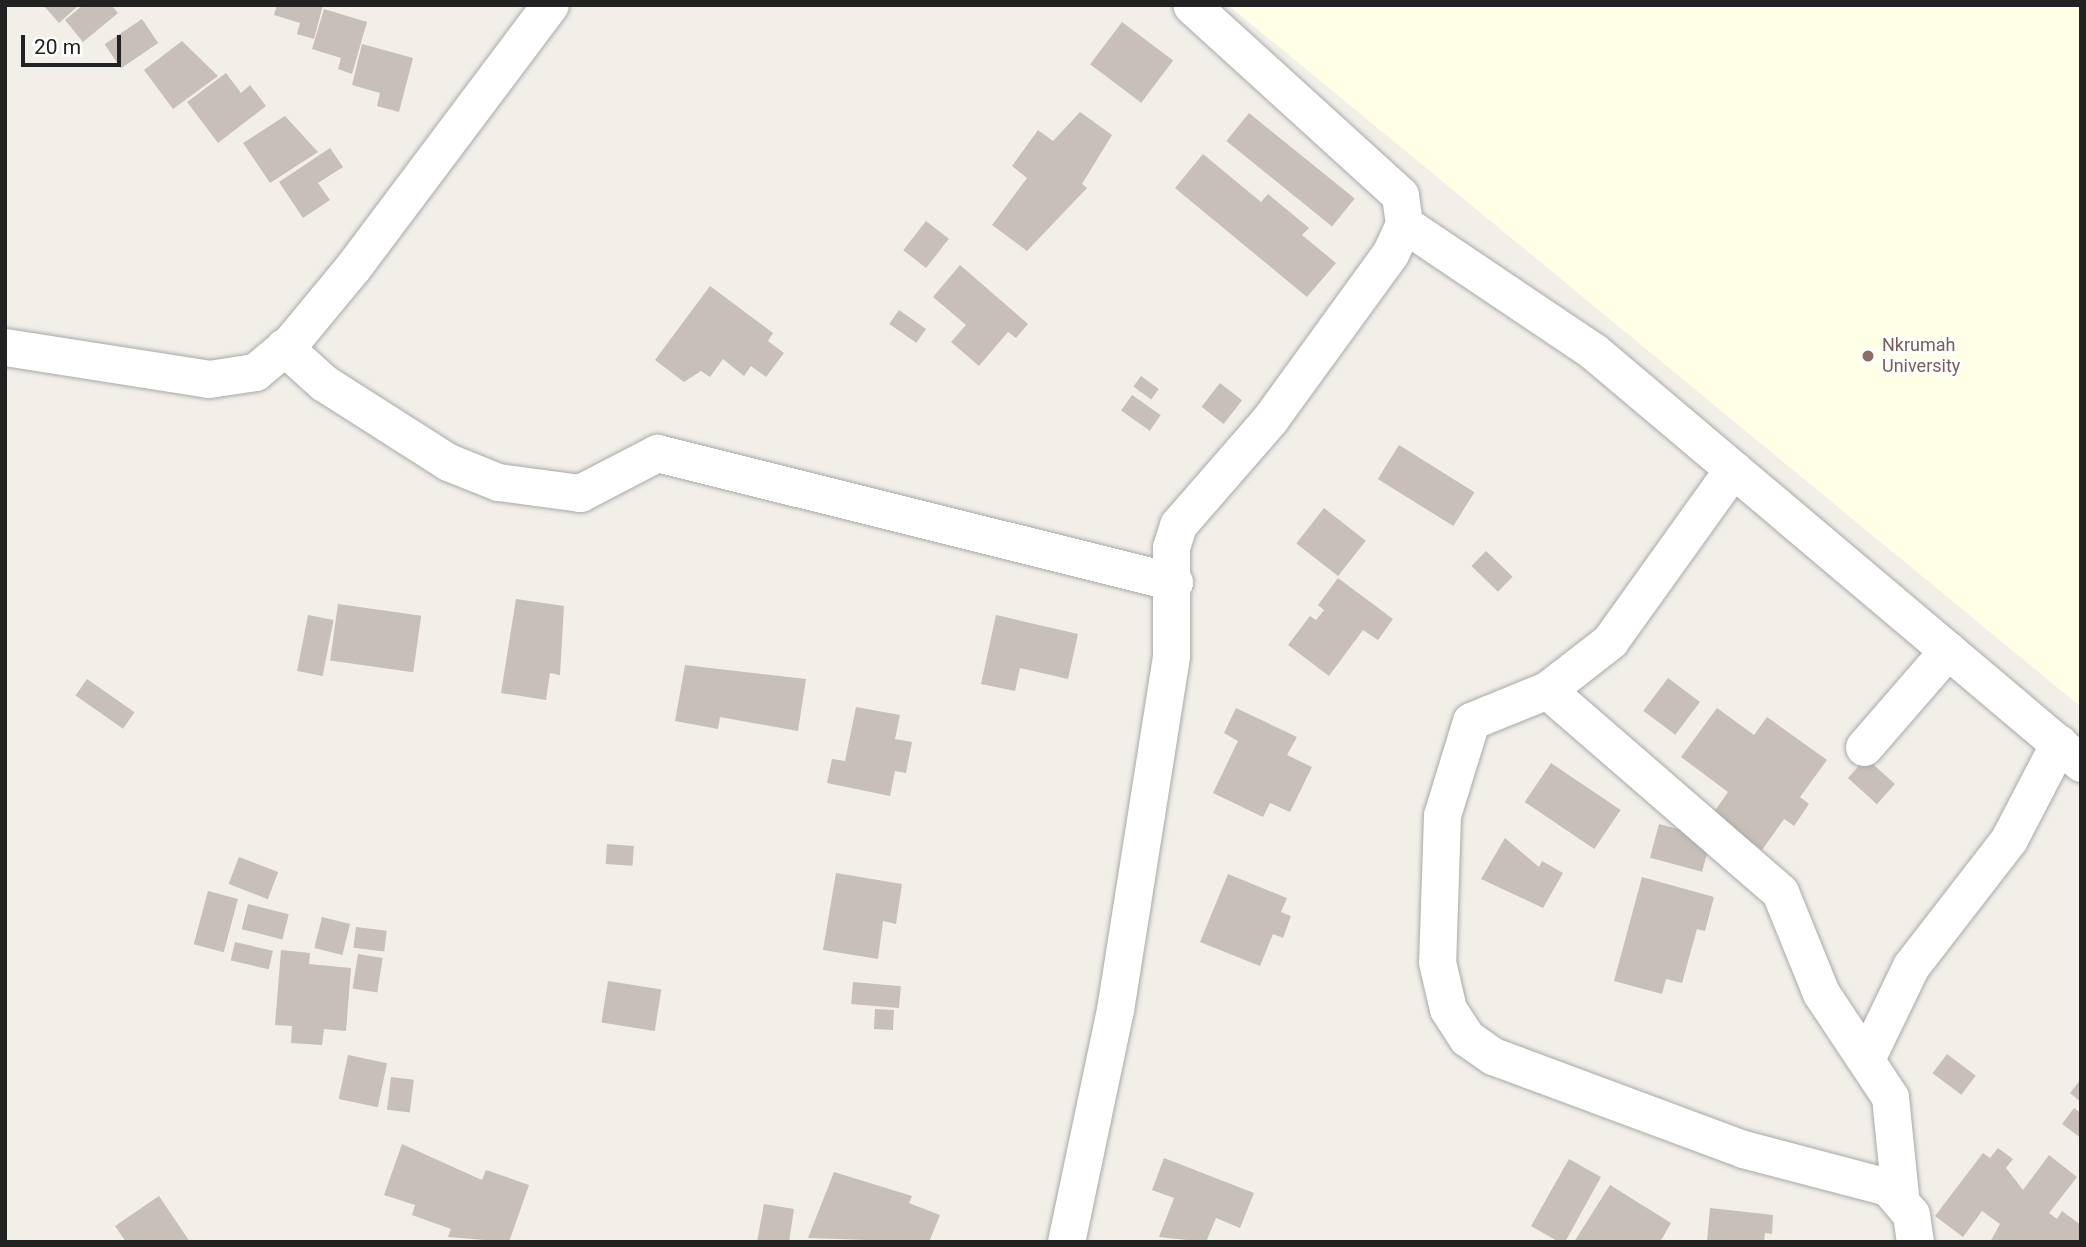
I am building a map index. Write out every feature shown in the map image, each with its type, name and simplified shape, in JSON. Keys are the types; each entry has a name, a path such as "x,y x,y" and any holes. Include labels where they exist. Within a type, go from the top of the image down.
{"street":[{"path":"5,347 209,379 255,372 284,348 353,267 550,5"},
{"path":"1066,1242 1115,1010 1171,655 1174,582 1171,547 1178,525 1270,419 1390,254 1404,224 1400,195 1191,5"},
{"path":"1404,224 1593,351 2070,753 2009,839 1911,967 1866,1059"},
{"path":"284,348 324,383 448,462 498,482 579,493 657,453 1174,582"},
{"path":"1733,469 1610,641 1547,690 1471,721 1442,815 1437,961 1448,1009 1467,1038 1493,1056 1743,1149 1888,1187 1900,1196"},
{"path":"1864,747 1948,650"},
{"path":"1547,690 1780,892 1821,993 1891,1097 1900,1196 1915,1242"}],"shaded area":[{"name":"Nkrumah University","path":"1228,5 2081,5 2081,707"}],"building":[{"path":"43,5 79,5 59,23"},
{"path":"83,5 111,5 118,13 83,42 65,20"},
{"path":"277,5 323,5 314,39 297,34 300,23 274,15"},
{"path":"324,9 367,22 352,74 338,69 341,58 312,49"},
{"path":"142,19 158,43 121,68 105,44"},
{"path":"1122,22 1173,61 1141,103 1090,64"},
{"path":"182,41 218,76 173,109 144,70"},
{"path":"362,44 413,58 399,112 377,106 380,93 352,85"},
{"path":"226,73 241,93 250,85 266,106 218,143 187,102"},
{"path":"1080,112 1112,135 1082,184 1087,188 1027,251 992,225 1027,178 1012,166 1038,130 1053,141"},
{"path":"1249,113 1355,199 1332,227 1226,141"},
{"path":"285,116 318,152 270,183 243,143"},
{"path":"330,148 343,167 318,183 330,200 303,218 279,182"},
{"path":"1203,154 1261,202 1268,194 1309,228 1302,235 1336,263 1307,297 1175,188"},
{"path":"926,221 949,239 926,268 903,250"},
{"path":"960,265 1028,324 1016,338 1008,332 979,366 951,342 966,325 933,297"},
{"path":"710,286 773,333 768,341 784,353 766,377 751,366 744,376 723,359 710,377 701,371 684,382 655,360"},
{"path":"899,310 926,329 916,343 889,324"},
{"path":"1141,376 1159,389 1151,399 1133,387"},
{"path":"1220,383 1242,400 1224,424 1202,407"},
{"path":"1132,395 1161,415 1150,431 1121,411"},
{"path":"1399,445 1474,492 1453,526 1378,479"},
{"path":"1324,508 1366,541 1338,576 1296,543"},
{"path":"1486,551 1513,577 1498,592 1471,566"},
{"path":"1338,578 1393,619 1378,640 1363,630 1329,676 1288,645 1310,616 1316,620 1324,610 1318,605"},
{"path":"516,599 564,606 560,675 550,673 546,700 501,693"},
{"path":"338,604 421,616 413,672 330,660"},
{"path":"308,615 334,620 323,676 297,671"},
{"path":"996,615 1078,634 1068,679 1020,668 1015,691 981,684"},
{"path":"685,665 806,679 798,731 720,717 718,729 675,721"},
{"path":"1668,678 1700,702 1675,735 1643,711"},
{"path":"87,679 135,712 123,729 76,695"},
{"path":"856,707 900,715 895,739 912,742 906,773 895,771 890,796 827,783 832,759 845,761"},
{"path":"1236,708 1297,737 1287,755 1312,767 1290,812 1270,803 1263,817 1213,793 1238,741 1224,733"},
{"path":"1717,708 1754,735 1767,717 1827,760 1800,797 1809,804 1794,826 1784,819 1762,850 1712,815 1728,792 1681,757"},
{"path":"1866,758 1895,784 1877,804 1848,778"},
{"path":"1551,763 1621,810 1594,849 1525,802"},
{"path":"1659,824 1711,838 1702,872 1650,858"},
{"path":"1505,838 1539,867 1542,861 1563,873 1543,908 1481,879"},
{"path":"607,844 634,846 633,866 606,864"},
{"path":"239,857 278,872 268,899 229,884"},
{"path":"836,873 902,884 896,924 883,921 878,959 823,950"},
{"path":"1228,874 1287,898 1281,912 1291,916 1283,938 1273,934 1260,966 1200,942"},
{"path":"1642,877 1714,897 1705,931 1697,929 1682,983 1666,979 1662,994 1614,981"},
{"path":"208,891 238,899 224,952 194,944"},
{"path":"248,904 289,914 282,939 242,929"},
{"path":"322,917 350,924 342,955 314,948"},
{"path":"356,927 387,931 384,952 353,948"},
{"path":"235,942 273,951 269,969 231,961"},
{"path":"281,950 310,953 309,964 351,968 346,1031 324,1029 322,1045 291,1043 292,1026 275,1025"},
{"path":"358,954 383,958 377,992 353,989"},
{"path":"608,981 661,989 655,1031 601,1022"},
{"path":"853,982 901,986 899,1008 851,1004"},
{"path":"875,1009 894,1010 893,1030 874,1029"},
{"path":"1947,1054 1976,1076 1961,1095 1933,1073"},
{"path":"348,1055 387,1063 378,1107 339,1099"},
{"path":"391,1077 414,1080 410,1113 387,1110"},
{"path":"2081,1079 2081,1102 2070,1093"},
{"path":"2074,1108 2081,1113 2081,1138 2062,1124"},
{"path":"402,1144 482,1180 486,1170 529,1185 509,1242 448,1237 451,1229 412,1215 415,1205 384,1195"},
{"path":"1998,1148 2013,1159 2006,1168 2023,1190 2049,1155 2077,1177 2049,1213 2057,1219 2062,1211 2081,1225 2081,1242 1990,1242 2000,1224 1982,1211 1963,1237 1935,1216 1983,1153 1990,1158"},
{"path":"1164,1158 1254,1193 1240,1228 1216,1218 1206,1242 1159,1237 1174,1198 1152,1190"},
{"path":"1569,1159 1601,1177 1565,1242 1559,1242 1531,1226"},
{"path":"834,1172 912,1196 909,1203 940,1215 929,1242 808,1238"},
{"path":"1610,1185 1671,1223 1660,1242 1574,1242"},
{"path":"159,1196 190,1242 126,1242 115,1226"},
{"path":"764,1204 794,1209 789,1242 757,1242"},
{"path":"1710,1208 1773,1215 1772,1234 1765,1233 1764,1242 1707,1242"}],"place":[{"name":"Nkrumah University","path":"1868,356"}]}
